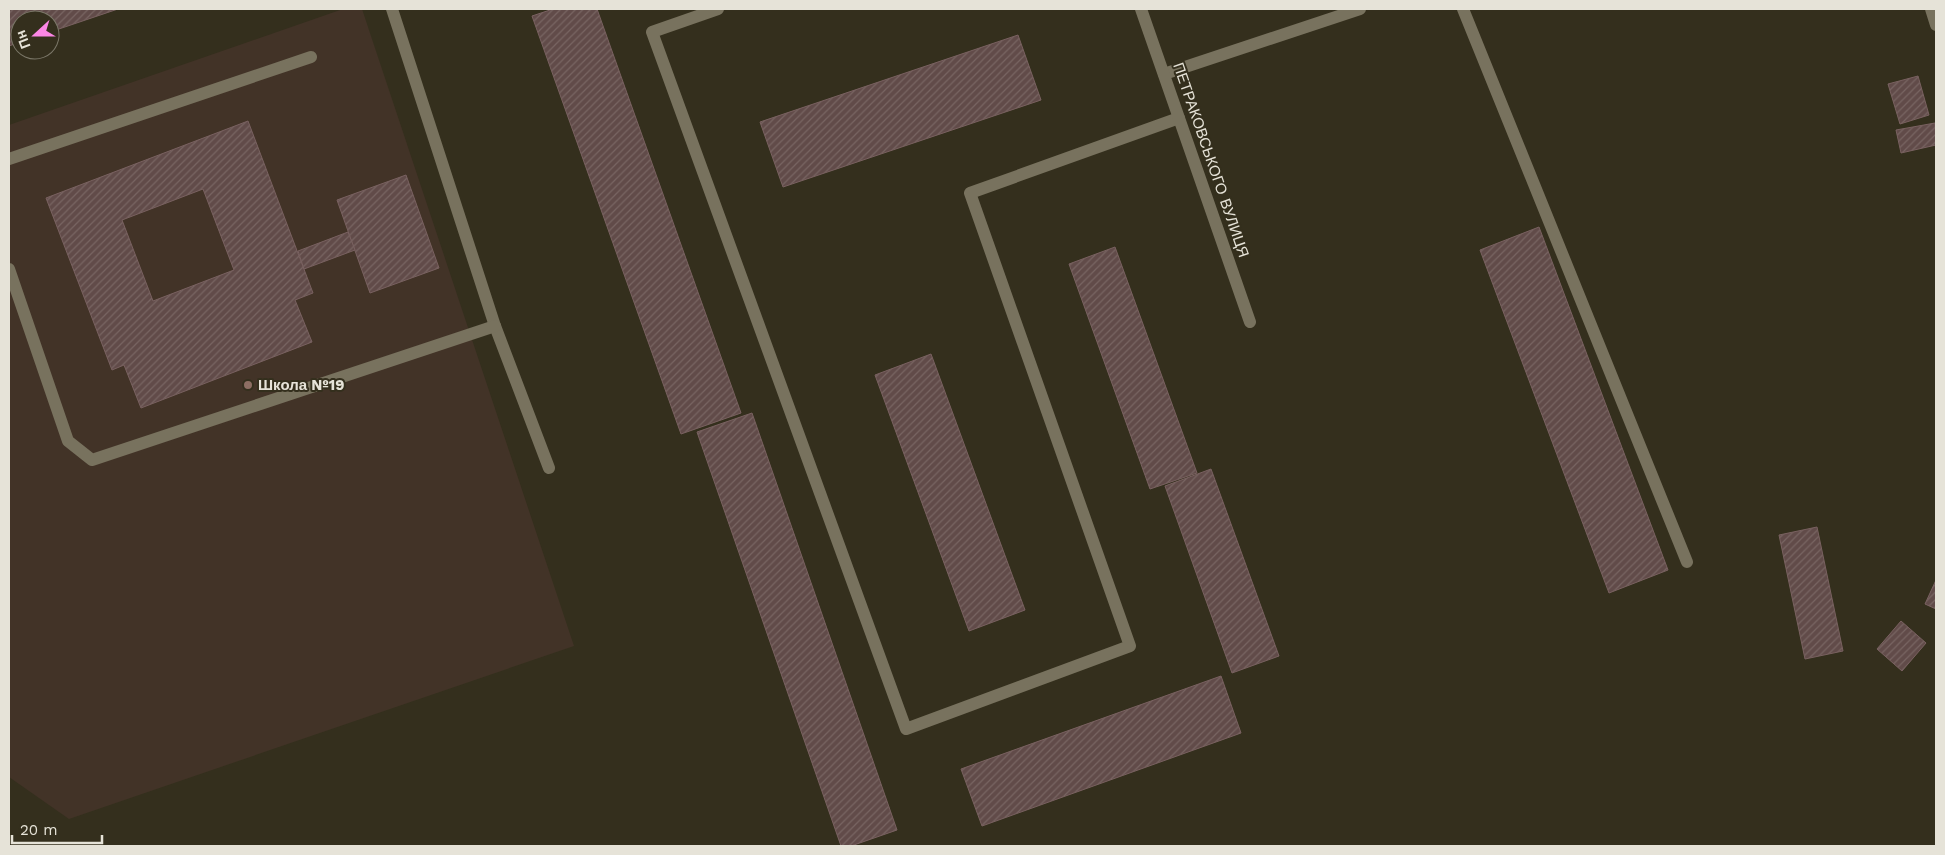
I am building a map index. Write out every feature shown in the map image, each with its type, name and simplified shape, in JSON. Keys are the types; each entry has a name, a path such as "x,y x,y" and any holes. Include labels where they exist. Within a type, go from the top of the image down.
{"street":[{"path":"392,9 495,326 549,468"},
{"path":"718,9 652,32 906,730 1130,646 970,193 1179,118"},
{"name":"ПЕТРАКОВСЬКОГО ВУЛИЦЯ","path":"1142,9 1250,322"},
{"path":"1164,74 1360,9"},
{"path":"1463,9 1687,562"},
{"path":"1931,9 1936,25"},
{"path":"9,159 311,56"},
{"path":"9,268 68,441 92,460 495,326"}],"shaded area":[{"name":"Школа №19","path":"343,9 362,9 574,646 69,819 9,777 9,125"}],"building":[{"path":"9,9 118,9 60,29 60,10 10,10 9,46"},
{"path":"553,9 597,9 741,413 681,434 532,16"},
{"path":"1018,35 1041,100 783,187 760,122"},
{"path":"1918,76 1929,115 1900,124 1888,84"},
{"path":"248,121 313,293 295,300 312,342 141,408 124,365 112,370 46,198","holes":["203,189 234,270 153,301 122,220"]},
{"path":"1935,123 1936,145 1901,153 1896,130"},
{"path":"406,175 439,268 370,293 337,200"},
{"path":"1539,227 1668,570 1609,593 1480,250"},
{"path":"348,232 355,250 304,269 298,251"},
{"path":"1115,247 1197,473 1150,489 1069,264"},
{"path":"931,354 1025,610 969,631 875,375"},
{"path":"752,413 897,830 851,846 841,846 697,432"},
{"path":"1211,469 1279,656 1232,673 1165,486"},
{"path":"1817,527 1843,651 1805,659 1779,535"},
{"path":"1936,580 1936,609 1925,604"},
{"path":"1901,621 1926,643 1902,671 1877,649"},
{"path":"1221,676 1241,733 982,826 961,769"}],"place":[{"name":"Школа №19","path":"248,385"}]}
